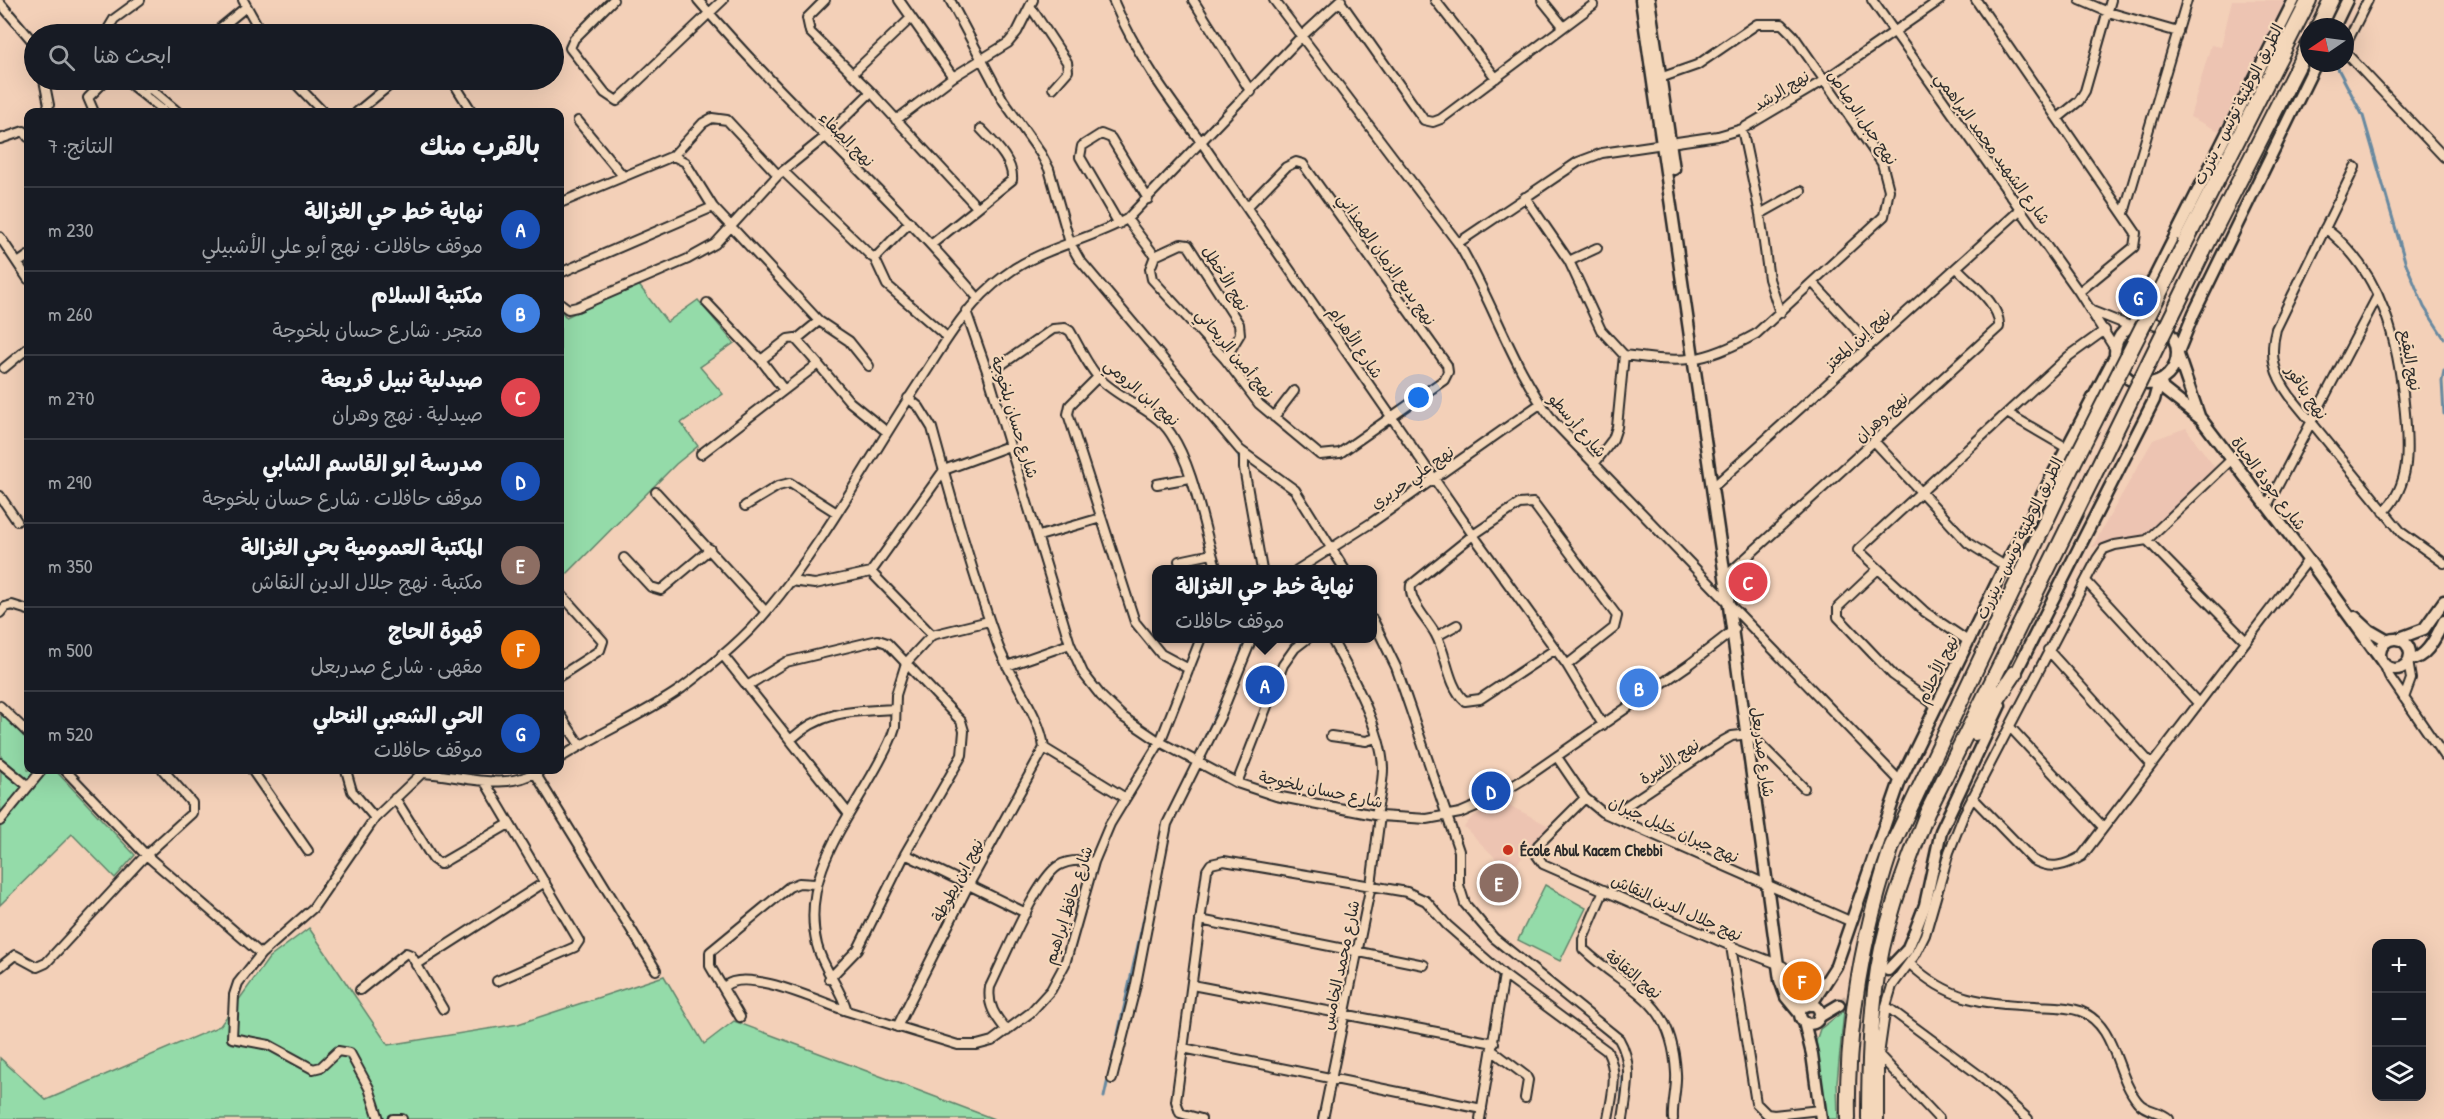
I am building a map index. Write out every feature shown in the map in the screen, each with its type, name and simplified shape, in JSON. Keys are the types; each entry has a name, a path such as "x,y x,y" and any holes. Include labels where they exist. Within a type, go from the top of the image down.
{"highway":[{"name":"الطريق الوطنية تونس - بنزرت","path":"1848,1119 1848,1051 1857,979 1877,892 1892,846 2073,464 2309,0"},
{"path":"2322,18 2331,0"},
{"path":"1869,1119 1869,1060 1875,989 1894,903 1927,813 2203,252 2300,62"},
{"path":"1912,851 1979,726 2015,673"}],"street":[{"path":"110,24 140,0"},
{"path":"613,0 574,39 570,48 614,101 622,99 723,0"},
{"name":"نهج الصفاء","path":"698,0 770,83 932,244 977,297"},
{"path":"825,0 810,14 807,27 813,36 871,92 976,206"},
{"path":"899,0 953,77"},
{"path":"950,0 1004,100 1031,138 1049,170 1070,243 1094,280 1244,454 1295,490 1342,565"},
{"name":"شارع الأهرام","path":"1113,0 1125,29 1160,85 1473,535 1567,665 1604,725"},
{"path":"1193,0 1251,92"},
{"name":"شارع أرسطو","path":"1274,0 1458,243 1480,279 1516,359 1540,404 1594,465 1900,781"},
{"path":"564,755 681,688 722,654 766,612 837,513 908,398 977,297 1018,265 1127,219 1251,92 1301,37 1341,0 1424,120 1433,122 1441,119 1593,4"},
{"path":"1435,0 1496,78"},
{"path":"1542,0 1563,26"},
{"path":"1641,0 1667,144 1731,607"},
{"path":"1650,0 1657,79"},
{"name":"شارع الشهيد محمد البراهمي","path":"1872,0 2079,292 2105,330 2115,352"},
{"name":"نهج الرشد","path":"1458,243 1578,162 1602,153 1718,136 1742,129 1823,81 1940,0"},
{"path":"1976,0 2136,233 2134,247 2079,292"},
{"path":"2080,0 2108,12 2178,32"},
{"path":"2058,118 2079,101 2085,91 2111,0"},
{"path":"2124,213 2187,0"},
{"path":"2132,325 2294,0"},
{"path":"2338,18 2347,0"},
{"path":"2354,28 2368,0"},
{"path":"0,3 24,31"},
{"path":"223,24 244,3 256,24"},
{"path":"896,120 953,77 1008,43 1017,32 1031,3"},
{"path":"1031,3 1066,62 1068,71 1053,88"},
{"path":"852,74 911,18"},
{"name":"نهج جبل الرصاص","path":"1657,79 1697,65 1748,28 1770,22 1782,24 1793,34 1823,81 1882,163 1889,190 1884,216 1780,313 1756,334 1732,347 1696,360"},
{"path":"2354,62 2444,157"},
{"path":"1888,970 1906,950 1915,931 1925,905 1941,831 2015,673 2149,411 2159,382 2174,368 2194,313 2312,72"},
{"path":"46,90 50,105 48,108"},
{"path":"92,108 88,98 96,90"},
{"path":"139,90 160,108"},
{"path":"143,93 146,90"},
{"path":"153,90 174,108"},
{"path":"302,90 320,108"},
{"path":"362,108 384,90"},
{"path":"458,90 468,108"},
{"path":"564,306 568,309 577,308 688,259 715,244 781,173 825,136 871,92"},
{"path":"564,201 673,156 703,123 719,117 727,120 867,255 873,257 887,285 948,338"},
{"path":"578,121 623,176"},
{"path":"932,244 976,206 1009,183 1012,174 1003,154 981,129"},
{"path":"1742,129 1760,214 1771,286 1780,313"},
{"path":"0,139 24,132"},
{"path":"1119,224 1080,157 1082,146 1101,134 1111,138 1148,199"},
{"path":"673,156 685,162 713,207 730,226 819,321 849,341 869,366"},
{"name":"نهج بديع الزمان الهمذاني","path":"1247,207 1286,167 1296,162 1303,164 1447,365 1448,372 1444,380 1391,417"},
{"name":"نهج بتاقور","path":"2355,167 2276,329 2272,343 2275,373 2310,423 2402,533 2444,563"},
{"path":"1760,214 1801,191"},
{"path":"1526,197 1569,261 1592,316 1624,355 1617,427 1613,439 1594,465"},
{"path":"564,271 713,207"},
{"name":"نهج إبن المعتز","path":"1714,486 2021,209"},
{"path":"1127,219 1155,256"},
{"path":"873,257 910,222"},
{"name":"نهج البقيع","path":"2325,228 2353,253 2378,297 2389,319 2401,363 2407,435 2407,467 2403,487 2396,500 2384,512"},
{"path":"0,237 24,273"},
{"name":"نهج الأخطل","path":"1155,256 1181,244 1188,245 1239,324 1240,334 1225,359"},
{"path":"1569,261 1598,248"},
{"name":"نهج أمين الريحاني","path":"1155,256 1150,269 1152,279 1225,359 1259,404 1320,455 1340,453 1391,417"},
{"path":"18,263 24,259"},
{"name":"نهج وهران","path":"1727,576 2000,327 2000,317 1994,308 1957,268"},
{"path":"1814,283 1870,345"},
{"path":"2267,506 2378,297"},
{"path":"707,303 760,360 784,390"},
{"name":"شارع حسان بلخوجة","path":"966,310 1039,536 1070,644 1083,673 1101,696 1123,717 1160,742 1237,783 1276,796 1378,815 1427,819 1447,817 1488,801 1557,757 1689,664 1734,629"},
{"path":"2092,311 2132,325"},
{"path":"760,360 788,339 797,339 819,321"},
{"path":"2159,382 2150,384 2134,382 2121,372 2115,352 2122,332 2143,321 2160,324 2172,336 2178,353"},
{"name":"نهج ابن الرومي","path":"988,374 1060,327 1070,331 1098,377 1122,397 1155,417 1171,433 1190,478 1215,565"},
{"path":"1968,641 1925,612 1858,550 1922,494 2069,356 2105,330"},
{"path":"797,339 850,402 887,432"},
{"path":"4,368 24,351"},
{"name":"نهج الأحلام","path":"1809,1014 1836,966 1900,781 2005,566 2115,352"},
{"name":"شارع جودة الحياة","path":"2178,353 2201,419"},
{"path":"1624,355 1696,360"},
{"path":"701,454 818,364"},
{"path":"1098,377 1068,410 1135,622 1152,643"},
{"name":"شارع جودة الحياة","path":"2159,382 2163,389 2201,419 2311,563 2361,624 2392,640"},
{"path":"1274,417 1294,391"},
{"path":"908,398 928,419 989,621 1007,666 1041,731 1044,748 1124,797"},
{"name":"نهج علي حريري","path":"1305,565 1540,404"},
{"path":"2007,414 2067,448"},
{"path":"1874,441 1922,494 1938,507 1968,543 2005,566"},
{"path":"790,581 815,584 871,572 944,470 1009,446"},
{"path":"1244,454 1245,477 1261,565"},
{"path":"1879,1119 1879,1055 1886,1006 1892,986 1925,935 1949,852 1972,797 2048,650 2104,549 2147,540 2232,459"},
{"path":"1157,484 1190,478"},
{"path":"745,506 778,486 790,483 837,513"},
{"path":"656,492 766,612"},
{"path":"1554,650 1480,699 1469,702 1458,693 1437,636 1411,595 1411,585 1473,535 1519,504 1525,502 1536,505 1617,616 1614,628 1567,665"},
{"path":"1,503 17,521"},
{"path":"1039,536 1101,518"},
{"path":"2147,540 2246,641"},
{"path":"624,558 651,586 661,590 710,549"},
{"path":"1179,561 1212,554"},
{"path":"1972,797 2033,860 2043,866 2055,867 2069,864 2082,856 2246,641 2311,563"},
{"name":"شارع جودة الحياة","path":"2311,563 2385,665 2389,676 2444,756"},
{"path":"1877,570 1838,607 1838,617 1893,675 1936,706"},
{"path":"871,572 932,635"},
{"path":"2086,581 2198,704"},
{"path":"564,598 603,641 600,650 564,673"},
{"path":"2444,601 2424,630 2392,640 2380,651 2385,665 2401,668 2409,660 2423,655 2444,621"},
{"path":"0,614 5,607 12,605 24,609"},
{"name":"شارع صدربعل","path":"1731,607 1781,965 1788,984 1809,1014"},
{"path":"847,1011 844,998 829,979 813,929 815,884 848,813 887,747 895,727 896,695 906,663 932,635 989,621"},
{"path":"1437,636 1456,625"},
{"path":"1377,628 1396,667 1459,851 1462,897 1476,920 1494,938 1612,1033 1626,1050 1629,1074 1623,1119"},
{"path":"747,686 786,662 873,640 887,643 955,712 961,721 964,741 962,755 905,854 858,949 829,979"},
{"path":"2392,640 2406,644 2411,679 2404,698"},
{"path":"1152,643 1161,654 1189,669"},
{"name":"شارع حافظ إبراهيم","path":"724,986 743,978 766,983 958,1045 977,1045 992,1041 1007,1031 1044,999 1059,977 1070,949 1094,862 1124,797 1160,742 1199,643"},
{"path":"1112,1079 1135,989 1167,824 1220,717 1250,643"},
{"path":"1237,783 1283,665 1295,648 1302,643"},
{"name":"شارع محمد الخامس","path":"1323,1119 1342,1014 1371,885 1383,769 1376,738 1362,698 1333,643"},
{"path":"1007,666 1070,644"},
{"path":"2048,650 2151,764"},
{"path":"722,654 848,813"},
{"path":"0,706 24,729"},
{"path":"790,740 807,725 817,720 861,711 895,709"},
{"path":"564,721 580,745"},
{"path":"2010,727 2103,827"},
{"path":"1748,733 1804,788"},
{"name":"نهج الأسرة","path":"1611,816 1723,741 1748,733"},
{"path":"1331,736 1366,741 1376,738"},
{"name":"نهج ابن بطوطة","path":"897,1027 968,886 1044,748"},
{"name":"نهج جبران خليل جبران","path":"1557,757 1586,798 1611,816 1770,888 1852,922"},
{"path":"0,763 28,786"},
{"path":"0,821 38,774"},
{"path":"69,774 146,855 261,954"},
{"path":"0,968 15,955 37,967 46,963 146,855 192,813 192,803 167,774"},
{"path":"255,774 308,851"},
{"path":"347,774 352,791 375,818"},
{"path":"379,1119 369,1088 350,1053 338,1051 321,1067 313,1069 269,1044 232,1038 234,995 238,983 261,954 314,908 375,818 420,774"},
{"path":"446,774 485,782 512,782 531,774"},
{"path":"540,774 657,970"},
{"path":"485,782 579,938 578,944 497,981"},
{"path":"395,798 433,859 440,864 509,824"},
{"name":"نهج جلال الدين النقاش","path":"1586,798 1538,845 1536,854 1543,864 1731,946 1781,965"},
{"path":"905,854 1026,913"},
{"path":"1007,1031 992,1011 988,996 990,987 1026,913 1050,873 1058,866 1078,860 1094,862"},
{"path":"1201,1119 1184,1116 1177,1110 1207,870 1217,861 1371,885 1407,892 1426,901 1447,925 1504,975 1606,1051 1612,1060 1615,1080 1608,1119"},
{"path":"416,964 546,882"},
{"path":"740,1017 708,961 713,948 789,887 799,883 815,884"},
{"name":"نهج الثقافة","path":"1604,890 1583,939 1583,949 1650,1002 1669,1028 1677,1076 1673,1119"},
{"path":"1200,920 1424,965"},
{"path":"1731,946 1756,1103 1767,1114 1820,1115 1809,1014 1839,1005"},
{"path":"360,990 404,953 411,955 443,1009"},
{"path":"1909,963 1935,986 1988,1004 2069,1008 2091,1017 2106,1035 2121,1073 2139,1103 2169,1119"},
{"path":"1480,1119 1494,1047 1504,975"},
{"path":"1192,985 1494,1047 1526,1076 1528,1080 1524,1098"},
{"path":"1886,1006 1979,1075 2028,1119"},
{"path":"1183,1048 1482,1109"},
{"path":"1879,1055 1939,1119"},
{"path":"393,1119 402,1119"}],"shaded area":[{"path":"2232,0 2286,0 2219,131 2190,117 2211,45 2221,47"},
{"path":"2186,428 2215,468 2147,534 2092,547 2153,440"},
{"name":"École Abul Kacem Chebbi","path":"1503,802 1549,826 1510,872 1464,827 1472,817"}],"green space":[{"path":"638,284 667,322 698,300 734,343 700,367 723,394 681,423 698,446 676,464 564,577 564,315 566,317"},
{"path":"1,712 24,737 24,774 59,774 135,855 115,878 72,834 0,905"},
{"path":"1545,885 1586,908 1560,961 1518,940"},
{"path":"309,928 388,1045 518,1024 664,976 704,1044 734,1021 994,1119 0,1119 0,1058 46,1100 220,1026 269,958"},
{"path":"1844,1011 1837,1082 1838,1119 1827,1119 1816,1041 1820,1029"}],"waterway":[{"path":"955,0 973,35"},
{"path":"2340,72 2363,116 2405,261 2424,307 2444,338"},
{"path":"2444,371 2442,381 2444,414"},
{"path":"1237,450 1241,467"},
{"path":"1234,673 1244,643"},
{"path":"1189,771 1226,693"},
{"path":"1431,779 1447,827"},
{"path":"1104,1097 1150,891"},
{"path":"1472,917 1483,930"},
{"path":"1621,1105 1624,1064"}],"tunnel":[{"path":"1839,1005 1880,976"}],"place":[{"name":"الحي الشعبي النحلي","path":"2138,297"},
{"name":"صيدلية نبيل قريعة","path":"1748,582"},
{"name":"نهاية خط حي الغزالة","path":"1265,685"},
{"name":"مكتبة السلام","path":"1639,688"},
{"name":"مدرسة ابو القاسم الشابي","path":"1491,791"},
{"name":"École Abul Kacem Chebbi","path":"1508,850"},
{"name":"المكتبة العمومية بحي الغزالة","path":"1499,883"},
{"name":"قهوة الحاج","path":"1802,981"}]}
